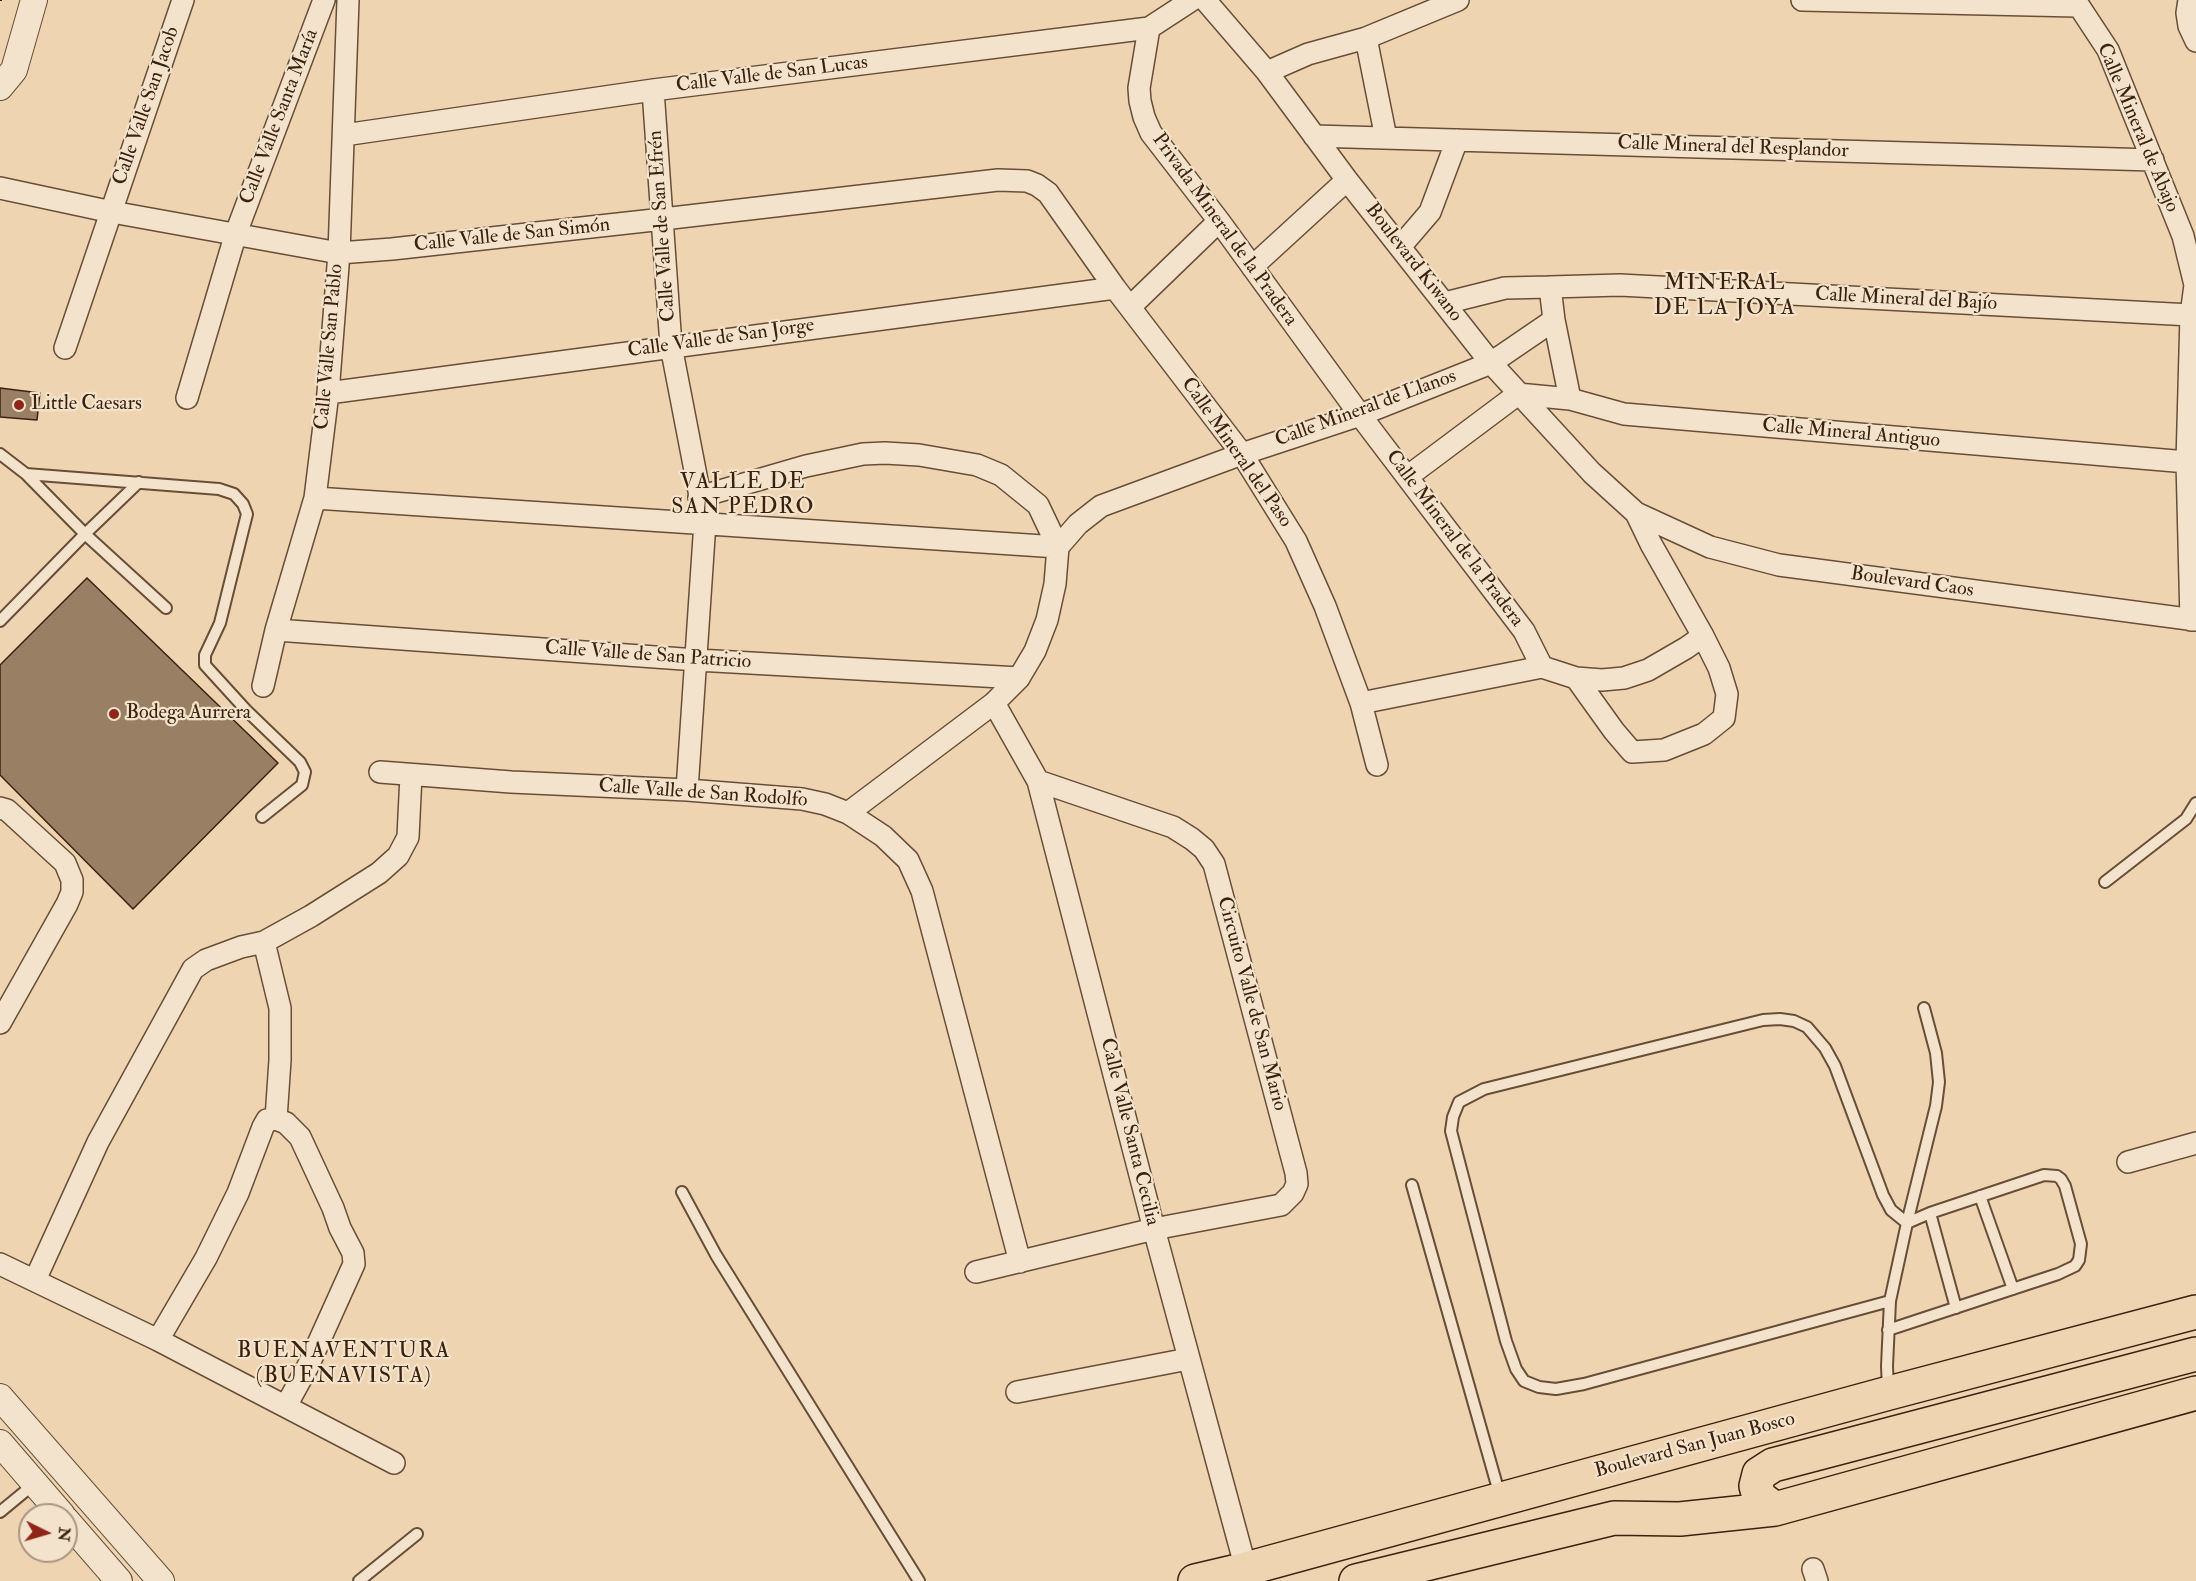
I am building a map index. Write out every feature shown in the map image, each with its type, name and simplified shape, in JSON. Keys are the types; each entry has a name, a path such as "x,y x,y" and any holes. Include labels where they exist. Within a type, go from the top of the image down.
{"main road":[{"name":"Boulevard San Juan Bosco","path":"1194,1581 1246,1569 1888,1393 2196,1312"},
{"path":"1775,1509 1759,1497 1756,1486 1759,1474 1773,1465 2196,1354"},
{"path":"1358,1581 1614,1518 1680,1519 1775,1509 2196,1393"}],"street":[{"path":"0,64 18,0"},
{"path":"0,87 14,70 34,0"},
{"name":"Calle Valle San Jacob","path":"65,348 183,0"},
{"name":"Calle Valle Santa María","path":"187,398 236,233 324,0"},
{"name":"Calle Valle San Pablo","path":"263,686 276,630 315,498 328,393 339,253 348,0"},
{"name":"Calle Valle de San Lucas","path":"344,135 653,90 1149,28 1192,0"},
{"name":"Boulevard Kiwano","path":"1205,0 1267,72 1347,180 1491,363 1592,473 1636,513"},
{"path":"1267,72 1308,54 1366,38 1458,0"},
{"path":"1802,0 2076,3"},
{"path":"2189,0 2187,13 2189,26 2196,41"},
{"name":"Calle Mineral de Abajo","path":"2076,3 2108,50 2153,160 2190,261 2195,285 2191,315 2194,620"},
{"name":"Privada Mineral de la Pradera","path":"1149,28 1139,88 1144,117 1151,132 1219,221 1360,415"},
{"path":"1366,38 1386,138"},
{"name":"Calle Valle de San Efrén","path":"653,90 670,346 705,522 687,790"},
{"name":"Calle Mineral del Resplandor","path":"1314,136 2153,160"},
{"path":"1400,247 1430,212 1457,140"},
{"name":"Calle Valle de San Simón","path":"0,188 112,212 339,253 663,219 998,180 1027,181"},
{"path":"1252,267 1347,180"},
{"name":"Calle Mineral del Paso","path":"1027,181 1048,193 1115,288 1242,454 1296,541 1325,606 1361,703 1377,765"},
{"path":"1130,306 1219,221"},
{"name":"Calle Mineral del Bajío","path":"1444,303 1505,288 1620,285 2191,315"},
{"path":"1550,287 1554,320 1570,399"},
{"name":"Calle Valle de San Jorge","path":"328,393 1115,288"},
{"path":"1491,363 1554,320"},
{"name":"Calle Mineral de Llanos","path":"1058,547 1078,524 1101,506 1242,454 1360,415 1491,363"},
{"path":"1407,477 1518,394"},
{"name":"Calle Mineral Antiguo","path":"1518,394 1570,399 1624,414 2192,461"},
{"name":"Calle Mineral de la Pradera","path":"1360,415 1524,631 1542,667"},
{"path":"699,497 806,466 863,454 919,455 977,465 1001,476 1038,506 1058,547 1055,584 1047,620 1035,651 1019,678 994,703 848,813 883,836 908,860 922,891 1020,1262"},
{"path":"315,498 1058,547"},
{"path":"1576,678 1632,752 1664,750 1704,734 1724,718 1726,694 1719,668 1636,513"},
{"name":"Boulevard Caos","path":"1636,513 1710,547 1779,565 2194,620"},
{"name":"Calle Valle de San Patricio","path":"276,630 697,660 1019,678"},
{"path":"1361,703 1542,667 1576,678 1602,680 1624,678 1648,670 1703,636"},
{"name":"Calle Valle Santa Cecilia","path":"994,703 1038,782 1188,1359 1246,1569"},
{"name":"Calle Valle de San Rodolfo","path":"381,772 802,799 825,804 848,813"},
{"path":"34,1280 98,1142 193,969 206,960 264,942 379,873 398,856 408,837 411,775"},
{"name":"Circuito Valle de San Mario","path":"976,1272 1154,1229 1281,1205 1293,1193 1297,1184 1214,864 1204,849 1173,827 1038,782"},
{"path":"0,808 7,810 65,863 72,880 72,892 0,1023"},
{"path":"264,942 280,1008 280,1060 276,1119"},
{"path":"158,1340 211,1248 267,1120 276,1119 286,1123 300,1137 353,1252 354,1264 308,1366 286,1406"},
{"path":"2128,1162 2196,1143"},
{"path":"0,1264 158,1340 394,1463"},
{"path":"1017,1392 1188,1359"},
{"path":"0,1397 161,1581"},
{"path":"0,1443 51,1503"},
{"path":"78,1534 118,1581"}],"lane":[{"path":"0,454 26,474 85,534 166,608"},
{"path":"26,474 219,489 234,494 243,504 247,514 220,623 206,655 205,665 246,710 300,762 305,772 302,785 262,817"},
{"path":"0,621 139,482"},
{"path":"2105,882 2186,819 2196,803"},
{"path":"1888,1393 1890,1301 1936,1106 1939,1082 1936,1053 1924,1008"},
{"path":"1890,1301 1584,1384 1556,1389 1539,1387 1524,1381 1516,1369 1506,1341 1451,1131 1453,1117 1460,1102 1484,1089 1762,1020 1794,1021 1807,1027 1825,1048 1835,1066 1883,1195 1891,1210 1907,1223"},
{"path":"1888,1330 2069,1269 2079,1260 2081,1244 2065,1186 2056,1176 2044,1175 1930,1213 1907,1223"},
{"path":"1412,1185 1501,1499"},
{"path":"682,1192 716,1255 919,1581"},
{"path":"1980,1196 2013,1289"},
{"path":"1930,1213 1956,1308"},
{"path":"0,1512 34,1484"},
{"path":"359,1581 417,1534"}],"building":[{"name":"Little Caesars","path":"0,388 40,393 37,420 0,417"},
{"name":"Bodega Aurrera","path":"87,578 278,763 133,909 0,775 0,665"}],"place":[{"name":"Little Caesars","path":"19,405"},
{"name":"Bodega Aurrera","path":"114,714"}],"district":[{"name":"MINERAL DE LA JOYA","path":"1725,296"},
{"name":"VALLE DE SAN PEDRO","path":"743,496"},
{"name":"BUENAVENTURA (BUENAVISTA)","path":"344,1364"}]}
